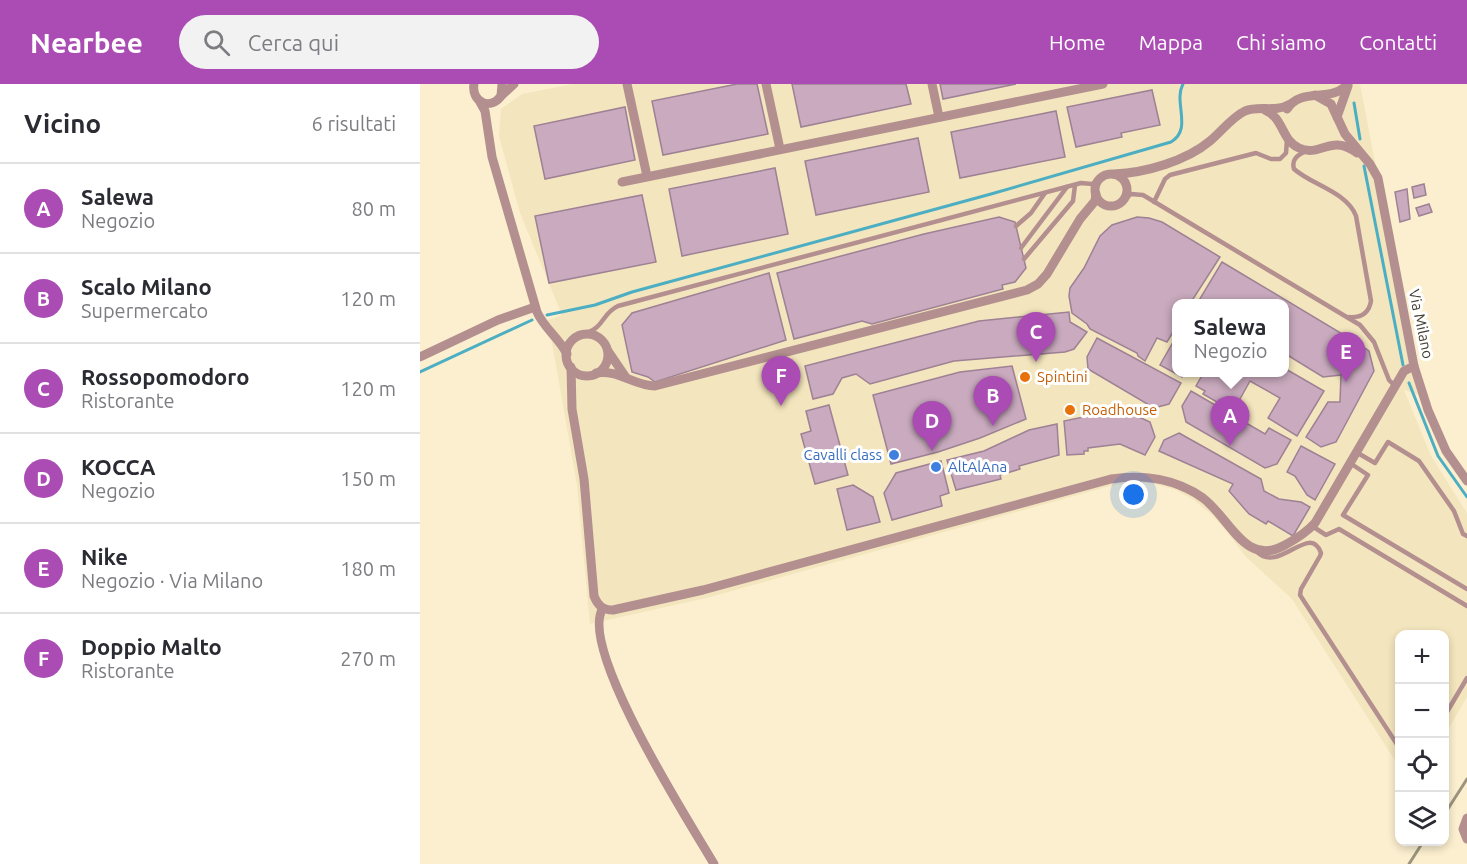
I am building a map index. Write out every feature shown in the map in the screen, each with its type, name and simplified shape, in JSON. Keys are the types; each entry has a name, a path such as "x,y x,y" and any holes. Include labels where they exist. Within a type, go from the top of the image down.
{"street":[{"path":"473,84 474,95 485,111 492,157 535,307 540,319 562,345 571,367 571,400 584,479 594,596 603,608 613,610 703,590 1123,477 1162,480 1189,490 1214,507 1241,540 1255,550 1266,552 1278,549 1304,534 1312,526 1404,371 1414,366"},
{"path":"488,132 490,117 499,98 502,84"},
{"path":"480,102 490,104 514,84"},
{"path":"627,84 647,177"},
{"path":"766,84 780,149"},
{"path":"932,84 939,117"},
{"path":"622,182 1103,84"},
{"path":"571,367 576,372 593,374 609,372 639,384 655,386 1027,290 1043,280 1080,219 1095,201 1098,181 1104,176 1137,171 1183,158 1209,142 1242,112 1280,109 1306,95 1337,93 1348,84"},
{"path":"1262,109 1277,118 1293,145 1307,150 1319,149 1327,145 1338,130 1338,119 1348,84"},
{"path":"1316,95 1331,104 1345,134 1370,164"},
{"path":"1285,134 1282,120 1290,104"},
{"path":"1327,145 1346,146 1370,164"},
{"name":"Via Milano","path":"1370,164 1378,178 1414,366 1428,410 1446,451 1467,481"},
{"path":"1126,185 1130,176 1137,171"},
{"path":"1087,210 1094,206 1116,205 1125,199 1126,185 1123,179 1114,174"},
{"path":"1096,194 1106,205"},
{"path":"420,357 498,320 535,307"},
{"path":"549,331 562,337 590,334 602,339 619,370 631,381"},
{"path":"567,354 568,347 580,336"},
{"path":"571,400 578,382 606,364 608,351"},
{"path":"603,608 598,629 610,673 634,723 714,864"},
{"path":"1467,818 1463,829 1467,839"}],"lane":[{"path":"1154,202 1165,179 1170,175 1256,153 1272,159 1280,159 1287,153 1285,134"},
{"path":"1307,150 1293,161 1293,170 1345,201 1354,210 1356,216 1371,301 1368,310 1363,315 1346,317"},
{"path":"580,336 596,330 609,312 618,306 1067,187 1098,181"},
{"path":"1024,259 1073,201 1075,185"},
{"path":"1021,248 1067,187"},
{"path":"1016,226 1031,213 1045,193"},
{"path":"1125,199 1131,194 1139,194 1154,202 1346,317 1368,333 1374,342 1389,380 1395,386"},
{"path":"1356,452 1375,463 1388,442 1419,460 1454,511 1463,534 1467,536"},
{"path":"1350,463 1368,475 1343,515 1467,589"},
{"path":"1312,526 1326,535 1339,530 1467,605"},
{"path":"1255,550 1261,556 1273,558 1282,556 1305,543 1318,547 1320,556 1301,589 1300,595 1395,741"},
{"path":"1449,709 1467,678"}],"shaded area":[{"path":"573,84 1360,84 1423,396 1404,390 1431,456 1467,513 1467,697 1449,728 1449,630 1395,630 1395,760 1292,599 1245,556 1212,515 1194,500 1176,490 1155,484 1131,482 1110,486 710,597 590,624 577,485 548,320 562,315 520,213 499,136 501,109 522,94"}],"building":[{"path":"737,84 757,84 768,134 663,155 652,101"},
{"path":"792,84 906,84 911,104 801,127"},
{"path":"940,84 1016,84 943,99"},
{"path":"1152,90 1160,125 1121,133 1122,137 1076,147 1067,107"},
{"path":"625,107 635,160 545,179 534,126"},
{"path":"1056,111 1065,157 960,178 951,132"},
{"path":"918,138 929,192 816,215 805,161"},
{"path":"775,168 788,234 682,256 669,189"},
{"path":"1424,184 1426,195 1414,198 1412,187"},
{"path":"1407,189 1410,219 1400,222 1395,192"},
{"path":"642,195 656,262 549,283 535,216"},
{"path":"1429,204 1432,212 1419,216 1416,208"},
{"path":"999,217 1015,222 1026,268 1015,282 1002,285 1003,289 872,324 862,321 794,339 777,273 924,234"},
{"path":"1137,217 1149,218 1162,222 1220,257 1193,299 1172,299 1172,334 1167,342 1157,338 1145,361 1137,353 1090,329 1072,313 1070,288 1084,268 1100,236 1112,225"},
{"path":"1222,262 1284,299 1200,299"},
{"path":"769,273 786,340 655,382 632,372 622,325 632,313"},
{"path":"1289,302 1359,344 1341,375 1323,377 1289,356"},
{"path":"1069,312 1070,322 1087,332 1074,349 1065,352 954,361 870,384 856,374 842,378 833,394 813,399 805,366 979,321"},
{"path":"1097,338 1181,383 1169,404 1154,408 1088,369 1087,357"},
{"path":"1172,344 1172,372 1160,365"},
{"path":"1359,344 1369,351 1374,371 1336,442 1321,447 1306,437 1328,402 1340,402 1341,375"},
{"path":"1012,366 1026,419 938,452 891,464 873,395 960,372"},
{"path":"1289,371 1324,391 1297,436 1268,418 1280,398 1250,381 1235,408 1232,406 1229,409 1203,394 1205,391 1196,386 1201,377 1289,377"},
{"path":"1191,391 1265,434 1269,428 1291,440 1277,464 1265,468 1186,422 1182,406"},
{"path":"829,405 848,475 815,484 801,434 811,431 806,411"},
{"path":"1121,409 1150,422 1155,437 1145,455 1120,444 1088,448 1084,454 1067,455 1064,421"},
{"path":"1057,424 1059,455 1019,466 1020,469 1000,475 1001,479 956,490 947,460 984,451 1029,430"},
{"path":"1179,433 1261,479 1264,491 1279,499 1301,502 1310,507 1293,536 1268,521 1266,524 1249,514 1229,491 1233,484 1159,451 1164,440"},
{"path":"1301,446 1335,464 1315,500 1307,495 1295,476 1287,472"},
{"path":"941,461 949,493 940,496 942,506 892,520 884,493 896,473"},
{"path":"853,485 873,497 880,522 847,530 837,489"}],"waterway":[{"path":"547,315 595,305 632,292 991,194 1171,142 1181,130 1180,99 1183,84"},
{"path":"1354,103 1360,139"},
{"path":"1364,166 1403,365"},
{"path":"420,372 532,320"},
{"path":"1409,383 1438,456 1467,497"}],"railway":[{"path":"1449,807 1467,779"},
{"path":"1409,864 1420,846"}],"place":[{"name":"Rossopomodoro","path":"1036,362"},
{"name":"Spintini","path":"1025,377"},
{"name":"Nike","path":"1346,382"},
{"name":"Doppio Malto","path":"781,406"},
{"name":"Roadhouse","path":"1070,410"},
{"name":"Scalo Milano","path":"993,426"},
{"name":"Salewa","path":"1230,446"},
{"name":"KOCCA","path":"932,451"},
{"name":"Cavalli class","path":"894,455"},
{"name":"AltAlAna","path":"936,467"}]}
